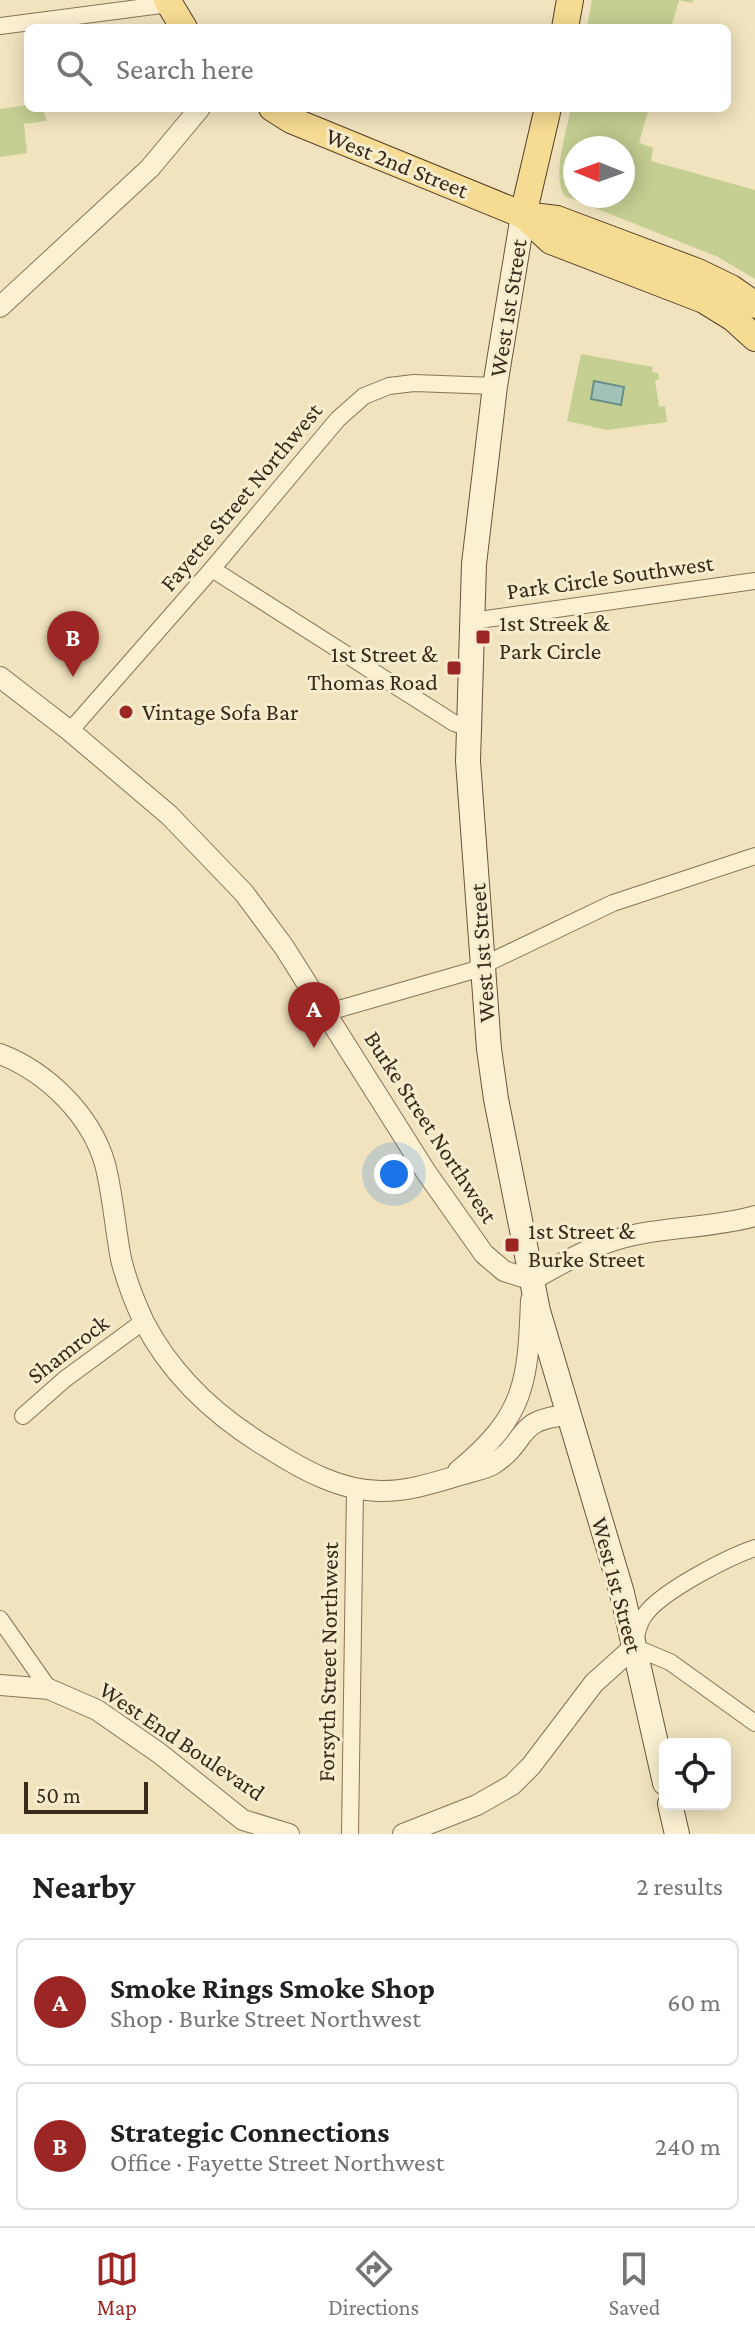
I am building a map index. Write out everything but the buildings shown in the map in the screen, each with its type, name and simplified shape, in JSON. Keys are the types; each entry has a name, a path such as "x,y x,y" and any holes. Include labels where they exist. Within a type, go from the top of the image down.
{"main road":[{"path":"566,24 570,0"},
{"path":"168,2 182,24"},
{"name":"West 2nd Street","path":"278,112 291,120 523,215"},
{"name":"West 1st Street","path":"547,112 523,215 495,386 477,532 468,727 470,790 492,1074 532,1280 546,1340 622,1593 659,1757"},
{"path":"523,215 557,219 698,272 731,288 755,305"},
{"path":"523,215 551,241 704,300 733,318 755,338"},
{"path":"671,1810 677,1834"}],"street":[{"path":"0,26 168,2"},
{"path":"0,307 150,168 197,112"},
{"name":"Fayette Street Northwest","path":"70,731 338,419 364,396 389,386 414,383 495,386"},
{"path":"212,569 454,723 468,727"},
{"name":"Park Circle Southwest","path":"472,621 755,581"},
{"name":"Burke Street Northwest","path":"0,677 70,731 169,815 206,852 259,913 426,1172 484,1254 504,1271 532,1280"},
{"path":"325,1013 483,966 613,903 755,856"},
{"path":"0,1054 20,1062 46,1079 86,1124 98,1144 105,1165 122,1262 144,1321 180,1375 229,1422 296,1465 355,1490 415,1489 491,1466 535,1421 569,1415"},
{"path":"449,1478 495,1437 518,1399 529,1354 532,1280 591,1248 618,1239 755,1216"},
{"name":"Shamrock","path":"23,1416 65,1379 144,1321"},
{"name":"Forsyth Street Northwest","path":"350,1834 355,1490"},
{"path":"403,1834 477,1805 512,1785 531,1766 594,1683 634,1647 639,1624 656,1603 734,1555 755,1548"},
{"path":"0,1619 49,1689"},
{"path":"634,1647 670,1662 755,1723"},
{"name":"West End Boulevard","path":"0,1685 49,1689 97,1710 159,1753 243,1820 289,1834"}],"green space":[{"path":"592,0 679,0 672,24 588,24"},
{"path":"24,106 24,112 44,112 47,121 24,124 27,153 0,157 0,109"},
{"path":"570,112 648,112 639,143 653,148 651,161 755,190 755,279 718,257 595,208 635,208 635,136 565,136"},
{"path":"563,147 563,192 559,178"},
{"path":"581,354 653,367 652,372 658,373 659,379 655,380 659,407 665,406 667,422 607,430 567,421"}],"water":[{"path":"594,381 624,387 621,405 591,399"}],"place":[{"name":"1st Streek & Park Circle","path":"483,637"},
{"name":"1st Street & Thomas Road","path":"454,668"},
{"name":"Strategic Connections","path":"73,677"},
{"name":"Vintage Sofa Bar","path":"126,712"},
{"name":"Smoke Rings Smoke Shop","path":"314,1048"},
{"name":"1st Street & Burke Street","path":"512,1245"}]}
